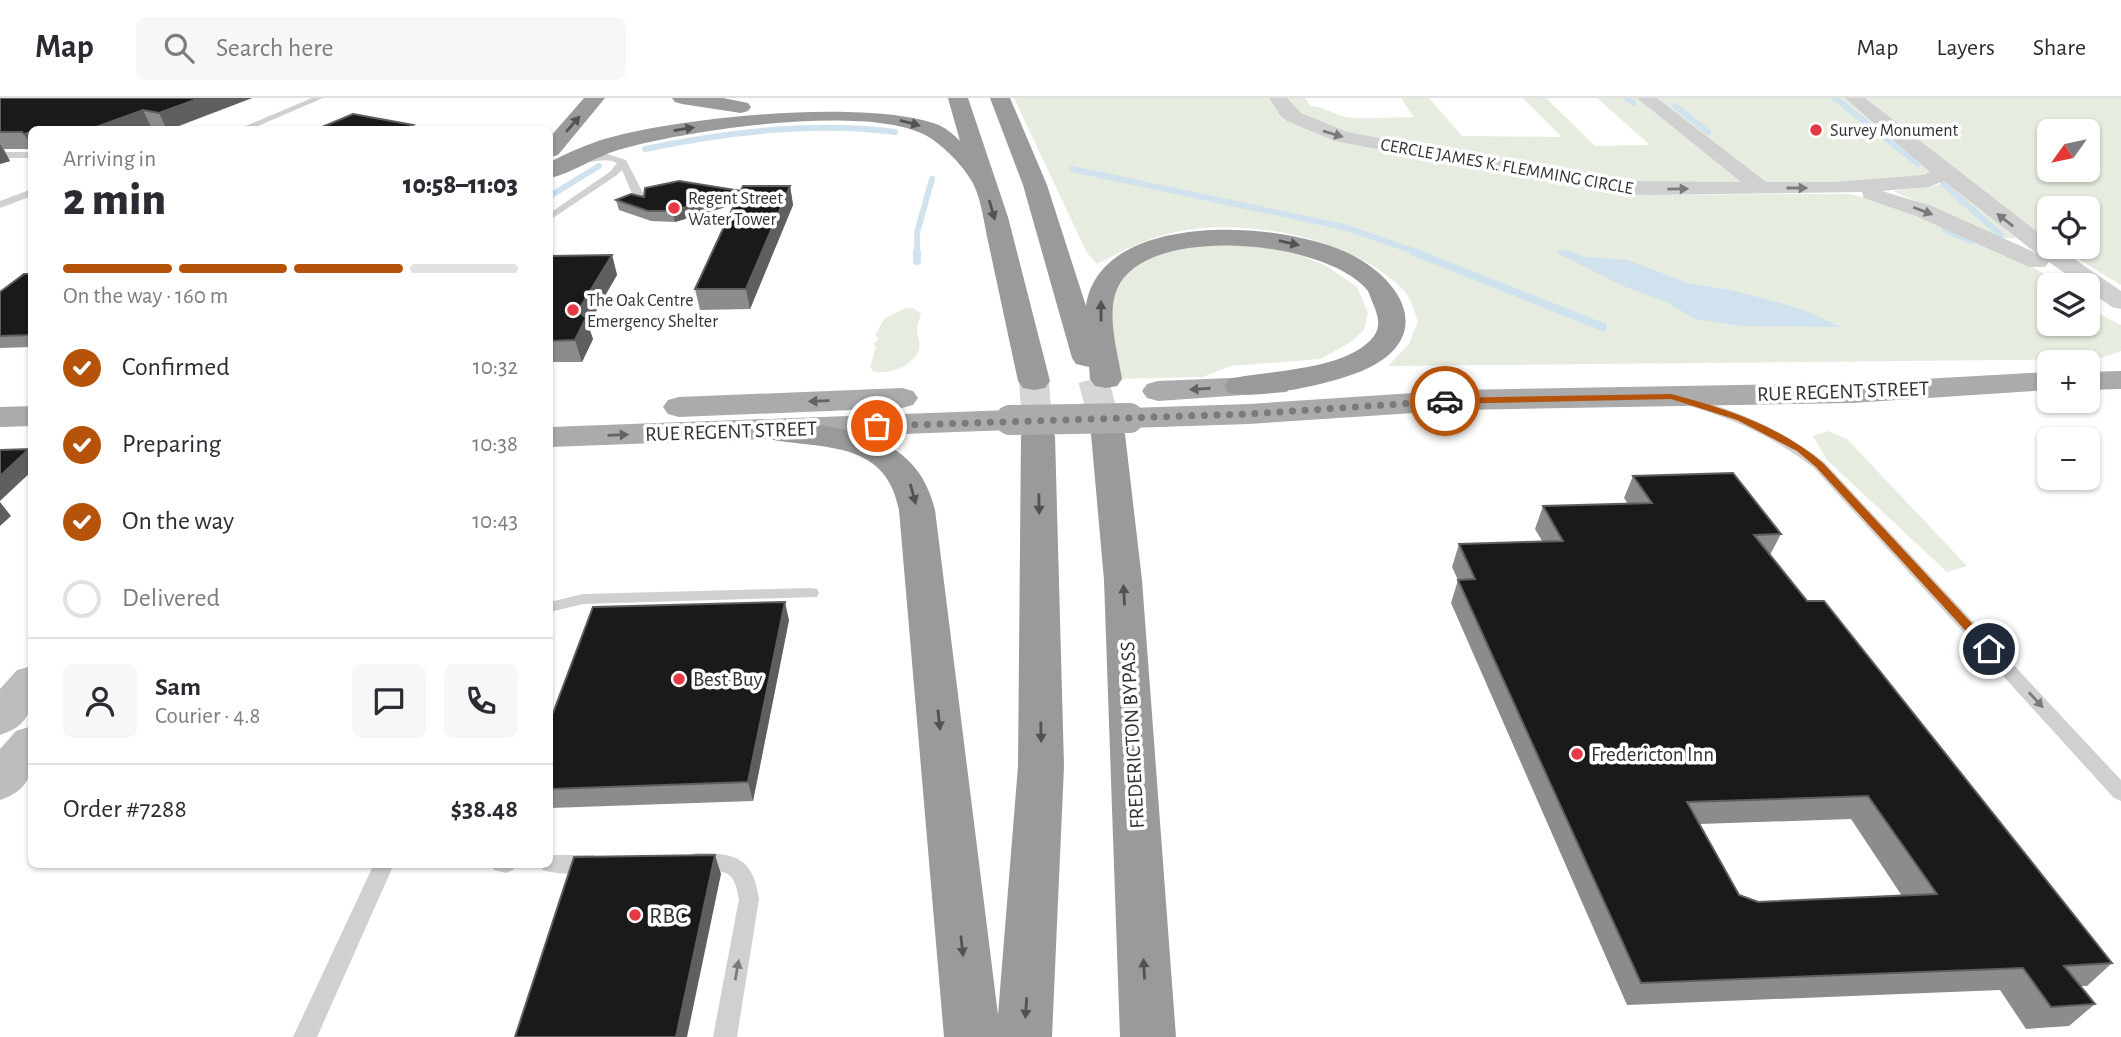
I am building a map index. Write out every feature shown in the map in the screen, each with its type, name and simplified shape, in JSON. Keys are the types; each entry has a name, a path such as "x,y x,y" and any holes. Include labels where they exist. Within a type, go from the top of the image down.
{"highway":[{"path":"553,147 596,98"},
{"path":"682,98 717,105 755,108 796,106 847,98"},
{"path":"958,98 984,180 1023,408 1041,766 1024,1037"},
{"name":"FREDERICTON BYPASS","path":"1004,104 1112,401 1148,1037"},
{"path":"553,169 611,144 647,135 778,119 881,117 929,128 949,142 984,180"},
{"path":"1112,401 1099,310 1104,285 1121,265 1161,244 1218,236 1276,240 1332,257 1361,272 1387,293 1393,320 1392,330 1388,339 1368,356 1332,370 1240,386"},
{"path":"771,430 818,434 866,447 891,460 909,481 917,510 972,1037"}],"main road":[{"name":"RUE REGENT STREET","path":"553,437 771,430 1112,401 1240,386 1830,371 2003,382"},
{"name":"RUE REGENT STREET","path":"1112,401 1249,414 1460,400 1852,393 2037,381"},
{"name":"RUE REGENT STREET","path":"553,410 1023,408"},
{"path":"0,417 28,416"},
{"path":"0,438 28,437"},
{"path":"0,718 28,686"},
{"path":"0,781 28,748"}],"street":[{"name":"CERCLE JAMES K. FLEMMING CIRCLE","path":"1278,98 1286,111 1304,123 1356,141 1611,187 1833,188 1928,181 1941,174 1939,168"},
{"path":"1646,98 1761,188"},
{"name":"CERCLE JAMES K. FLEMMING CIRCLE","path":"1854,98 2018,230 2121,302"},
{"name":"CERCLE JAMES K. FLEMMING CIRCLE","path":"1833,188 1871,194 1924,211 2058,273"},
{"name":"CERCLE JAMES K. FLEMMING CIRCLE","path":"2100,292 2121,302"}],"lane":[{"path":"250,126 319,98"},
{"path":"647,135 622,150 622,161 639,198 656,197"},
{"path":"0,155 28,155"},
{"path":"570,161 610,156 622,161"},
{"path":"553,216 614,173 622,161"},
{"path":"0,205 28,194"},
{"path":"1671,396 1740,418 1801,449 1819,465 2121,793"},
{"path":"553,606 583,599 811,593"},
{"path":"671,863 725,862 742,872 748,884 749,899 725,1037"},
{"path":"553,864 617,863"},
{"path":"305,1037 382,868"}],"shaded area":[{"path":"1014,98 1270,98 1275,108 1291,122 1647,195 1849,194 1884,202 2019,259 2043,273 2037,273 2037,336 2100,336 2100,314 2121,325 2121,351 2100,358 2100,350 2037,350 2037,360 1388,366 1409,344 1418,321 1409,298 1383,273 1326,244 1260,229 1227,227 1167,234 1097,264 1087,253"},
{"path":"1286,98 1305,98 1310,106 1342,116 1372,118 1414,117 1401,98 1429,98 1462,136 1562,137 1523,98 1546,98 1595,146 1650,145 1597,98 1640,98 1743,181 1741,184 1635,185 1342,132 1297,113"},
{"path":"1646,98 1854,98 1938,177 1761,188"},
{"path":"1864,98 2121,98 2121,285 2078,259 2100,259 2100,196 2037,196 2037,232"},
{"path":"1952,185 2016,238 1999,238 1893,191"},
{"path":"1273,245 1325,265 1357,287 1368,313 1364,330 1351,342 1320,359 1230,366 1203,377 1113,379 1111,294 1127,273 1151,255 1178,246"},
{"path":"906,308 921,313 917,328 919,349 916,355 900,368 886,372 873,371 870,367 876,347 873,343 879,339 875,335 885,318"},
{"path":"1828,431 1847,439 1967,566 1947,572 1827,460 1813,436"}],"water":[{"path":"1557,250 1566,250 1585,257 1627,260 1688,283 1730,290 1807,311 1840,327 1742,326 1695,319 1667,302 1623,286 1559,254"}],"building":[{"path":"0,98 200,98 159,113 143,110 99,126 28,126 28,133 24,134 0,132"},
{"path":"353,114 413,125 411,126 324,126"},
{"path":"679,181 741,191 672,211 648,211 616,200 631,194 644,197 645,188"},
{"path":"743,186 790,186 746,289 695,289"},
{"path":"612,255 578,311 586,318 575,340 553,341 553,256"},
{"path":"24,274 28,274 28,335 0,336 0,292"},
{"path":"28,449 0,476 0,450"},
{"name":"Fredericton Inn","path":"1733,473 1781,534 1754,535 1807,601 1824,601 2112,963 2064,966 2095,1004 2051,1007 2023,968 1641,983 1458,580 1475,579 1459,544 1563,541 1543,506 1652,503 1633,476","holes":["1868,796 1937,894 1758,902 1739,895 1687,802"]},
{"name":"Best Buy","path":"785,602 748,782 553,789 553,713 593,607"},
{"path":"715,855 676,1037 515,1037 574,857"}],"waterway":[{"path":"1627,98 1633,103"},
{"path":"1835,98 1918,164"},
{"path":"1675,106 1708,132"},
{"path":"645,149 770,130 833,128 895,132"},
{"path":"553,194 599,166"},
{"path":"1072,169 1344,227 1419,253"},
{"path":"917,261 917,233 932,179"},
{"path":"1943,184 2001,235"},
{"path":"1945,230 1971,241"},
{"path":"1414,252 1603,327"}],"tunnel":[{"path":"1093,379 1108,434"},
{"path":"1034,381 1038,436"}],"way so far":[{"path":"877,426 1249,414 1445,401"}],"place":[{"name":"Survey Monument","path":"1816,130"},
{"name":"Regent Street Water Tower","path":"674,208"},
{"name":"The Oak Centre Emergency Shelter","path":"573,310"},
{"name":"Best Buy","path":"679,679"},
{"name":"Fredericton Inn","path":"1577,754"},
{"name":"RBC","path":"635,915"}],"route":[{"path":"1445,401 1671,396 1707,406 1768,430 1801,449 1819,465 1989,649"}]}
